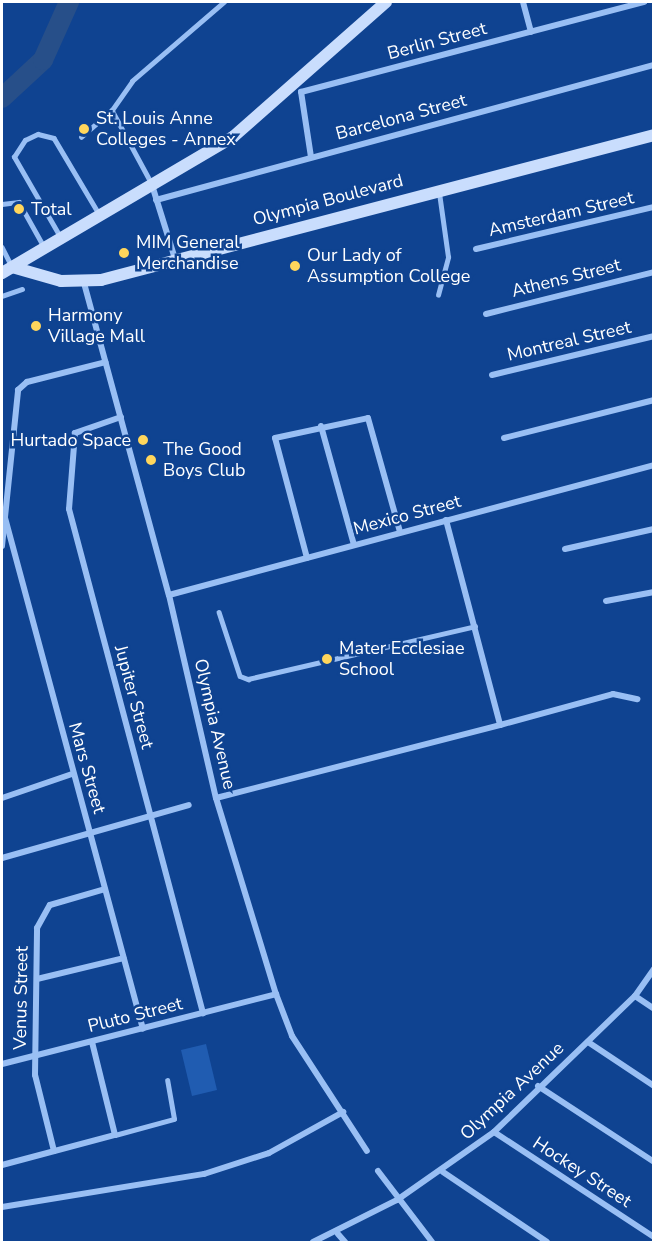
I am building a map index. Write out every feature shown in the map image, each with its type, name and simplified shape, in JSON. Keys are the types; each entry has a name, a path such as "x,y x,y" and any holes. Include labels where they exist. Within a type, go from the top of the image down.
{"main road":[{"path":"7,270 98,212 233,137 386,2"},
{"name":"Olympia Boulevard","path":"7,270 84,283 654,135"}],"street":[{"path":"523,2 531,32"},
{"name":"Berlin Street","path":"311,157 301,92 644,2"},
{"name":"Barcelona Street","path":"156,200 654,65"},
{"path":"151,182 175,259"},
{"name":"Amsterdam Street","path":"476,249 654,207"},
{"name":"Athens Street","path":"486,314 654,272"},
{"name":"Olympia Avenue","path":"84,283 169,596 216,798 276,994 292,1036 367,1151"},
{"name":"Montreal Street","path":"492,375 654,336"},
{"path":"2,546 18,390 27,382 105,362"},
{"path":"504,438 654,400"},
{"name":"Jupiter Street","path":"121,417 75,433 69,510 203,1013"},
{"path":"307,558 275,438 321,426 368,418 400,532"},
{"path":"321,426 354,545"},
{"name":"Mexico Street","path":"169,596 654,465"},
{"name":"Mars Street","path":"4,514 72,774 91,833 143,1029"},
{"path":"446,520 476,626 500,725"},
{"path":"565,549 654,529"},
{"path":"606,601 654,592"},
{"path":"216,798 613,694 637,699"},
{"path":"2,798 72,774"},
{"path":"2,858 189,805"},
{"name":"Venus Street","path":"54,1151 35,1056 37,928 43,911 105,889"},
{"path":"38,979 124,958"},
{"name":"Olympia Avenue","path":"313,1242 338,1234 397,1200 442,1172 494,1132 538,1086 588,1042 634,996 652,971"},
{"name":"Pluto Street","path":"2,1064 276,994"},
{"path":"634,996 654,1009"},
{"path":"2,1165 115,1135 92,1042"},
{"path":"588,1042 654,1086"},
{"path":"538,1086 654,1162"},
{"path":"2,1208 204,1174 269,1153 343,1112"},
{"name":"Hockey Street","path":"494,1132 654,1237"},
{"path":"378,1171 397,1200 432,1242"},
{"path":"442,1172 547,1242"},
{"path":"338,1234 345,1242"}],"lane":[{"path":"81,137 112,110 132,81 224,2"},
{"path":"112,110 151,182"},
{"path":"59,235 14,157 25,140 38,134 54,138 98,212"},
{"path":"438,295 448,257 439,190"},
{"path":"2,204 18,202 43,245"},
{"path":"2,247 7,270"},
{"path":"2,296 22,289"},
{"path":"219,612 240,676 248,679 476,626"},
{"path":"115,1135 174,1119 167,1081"}],"shaded area":[{"path":"206,1044 217,1090 192,1096 181,1050"}],"waterway":[{"path":"2,98 43,60 69,2"}],"place":[{"name":"St. Louis Anne Colleges - Annex","path":"84,129"},
{"name":"Total","path":"19,209"},
{"name":"MIM General Merchandise","path":"124,253"},
{"name":"Our Lady of Assumption College","path":"295,266"},
{"name":"Harmony Village Mall","path":"36,326"},
{"name":"Hurtado Space","path":"143,440"},
{"name":"The Good Boys Club","path":"151,460"},
{"name":"Mater Ecclesiae School","path":"327,659"}]}
